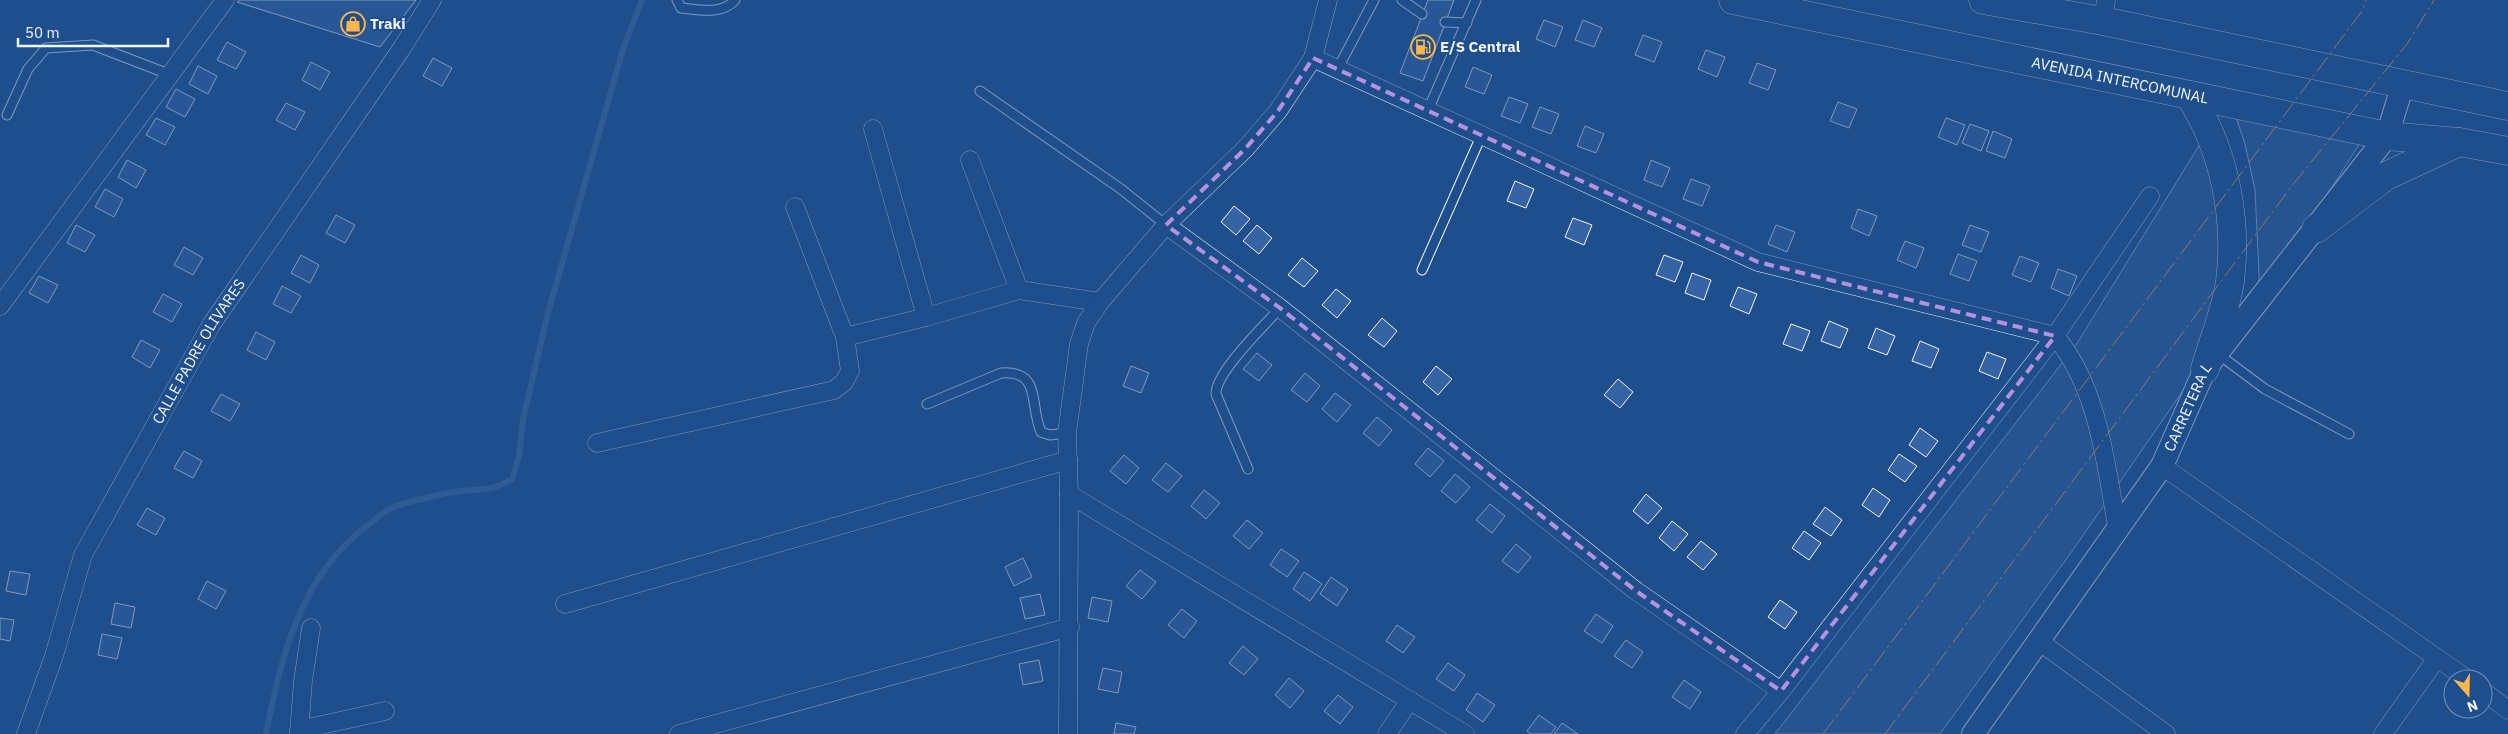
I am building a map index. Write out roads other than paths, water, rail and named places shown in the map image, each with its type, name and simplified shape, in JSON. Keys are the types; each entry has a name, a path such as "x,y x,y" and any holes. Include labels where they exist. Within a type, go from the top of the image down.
{"main road":[{"name":"AVENIDA INTERCOMUNAL","path":"1733,0 2387,136 2459,142 2508,151"},
{"path":"1983,0 2105,10 2403,84 2508,106"},
{"path":"2190,95 2205,120 2217,148 2231,224 2230,281 2211,361"},
{"path":"2316,229 2386,176 2459,142"}],"street":[{"path":"0,306 171,75 224,0"},
{"name":"CALLE PADRE OLIVARES","path":"26,734 54,656 83,555 211,325 402,48 432,0"},
{"path":"1068,734 1070,627 1067,433 1079,344 1086,323 1100,302 1166,225 1245,149 1278,111 1313,58 1328,0"},
{"path":"1313,58 1758,262 2055,336 2074,360 2095,416 2118,532"},
{"name":"CARRETERA L","path":"1973,734 2118,532 2162,466 2211,361 2387,136 2403,84"},
{"path":"873,129 926,317"},
{"path":"970,160 1019,290"},
{"path":"1745,734 1781,691 2055,336 2150,196"},
{"path":"597,442 834,390 844,382 850,371 845,337 795,207"},
{"path":"1166,225 1280,308 1636,591 1781,691"},
{"path":"845,337 926,317 1019,290 1100,302"},
{"path":"565,604 1068,460"},
{"path":"2162,466 2453,669"},
{"path":"1069,494 1465,734"},
{"path":"678,734 1070,627"},
{"path":"311,628 303,681 299,732 385,711"},
{"path":"2040,642 2166,734"},
{"path":"2384,734 2437,658"},
{"path":"2493,699 2508,710"},
{"path":"1387,734 1410,700"}],"lane":[{"path":"677,0 681,8 714,11 730,6 735,0"},
{"path":"1338,68 1374,0"},
{"path":"1402,0 1422,14"},
{"path":"1428,110 1476,0"},
{"path":"1446,22 1467,23"},
{"path":"7,115 28,69 46,48 93,45 171,75"},
{"path":"980,91 1121,189 1166,225"},
{"path":"1422,270 1482,134"},
{"path":"1248,468 1216,394 1216,388 1226,371 1280,308"},
{"path":"2211,361 2349,434"},
{"path":"927,404 1001,373 1011,372 1022,375 1030,383 1035,418 1041,432 1050,435 1067,433"}],"waterway":[{"path":"266,734 279,676 297,620 310,593 325,569 344,546 381,514 391,508 447,493 493,488 512,479 519,456 523,419 548,313 623,49 642,0"}],"place":[{"name":"Traki","path":"353,24"},
{"name":"E/S Central","path":"1423,47"}]}
